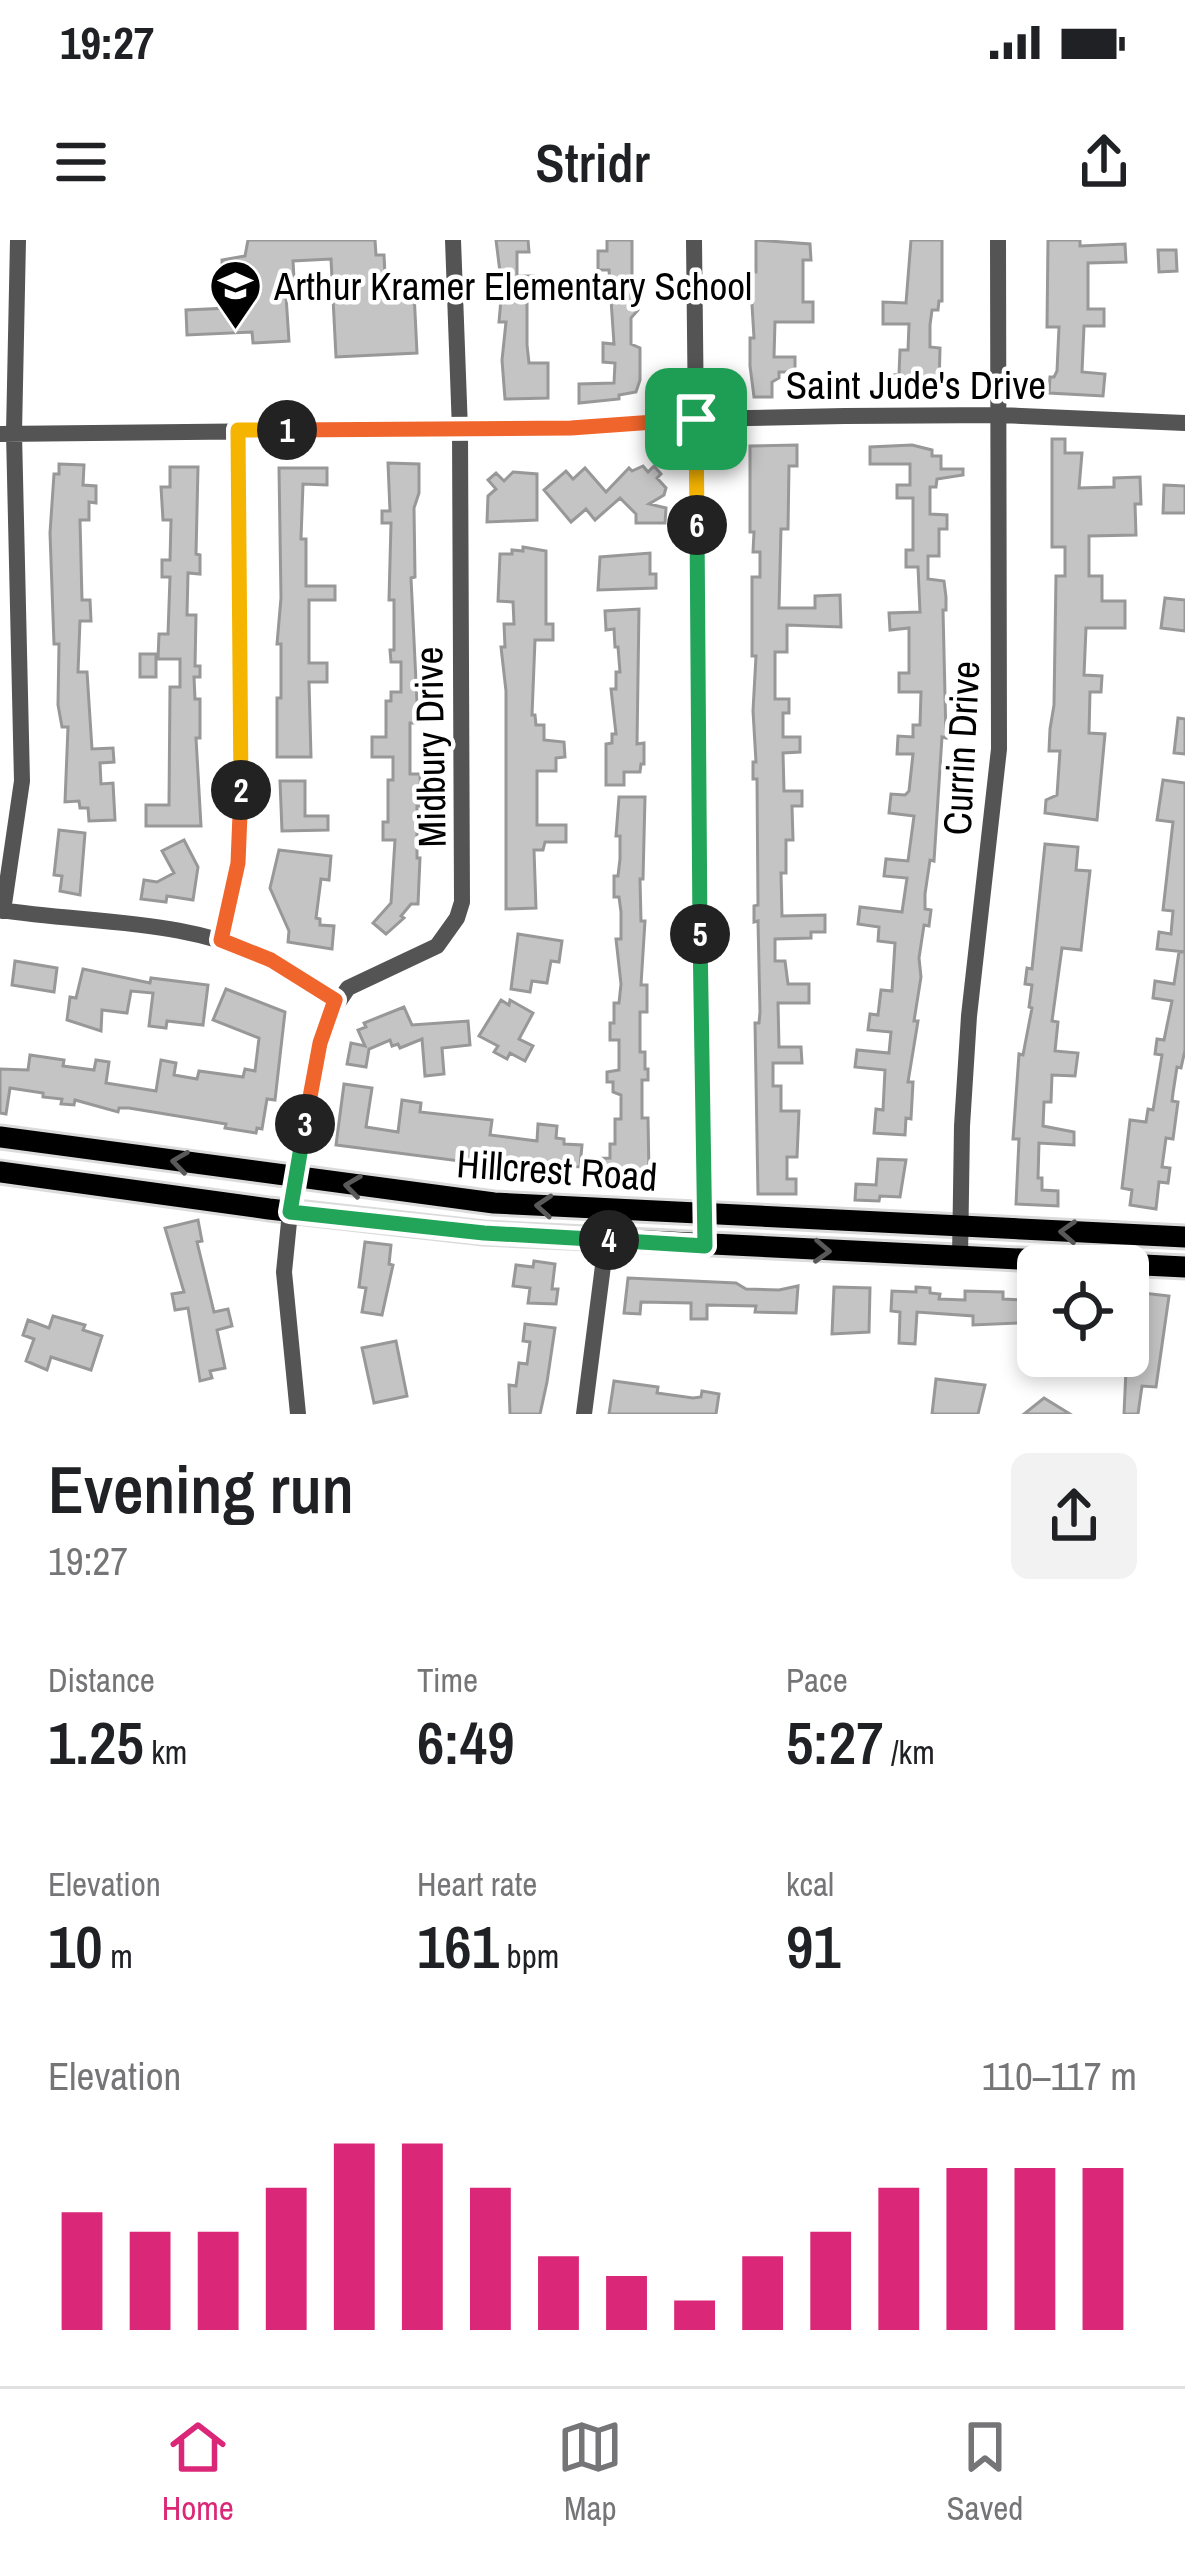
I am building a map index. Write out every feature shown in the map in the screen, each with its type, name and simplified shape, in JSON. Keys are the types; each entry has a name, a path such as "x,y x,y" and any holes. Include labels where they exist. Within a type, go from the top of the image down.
{"main road":[{"name":"Hillcrest Road","path":"0,1137 452,1198 610,1211 1185,1238"},
{"name":"Hillcrest Road","path":"0,1172 484,1233 1185,1267"}],"street":[{"path":"17,240 7,434 22,781 2,910 163,927 221,940 271,960 335,1000 320,1043 290,1212 285,1296 298,1414"},
{"name":"Midbury Drive","path":"335,1000 362,978 437,946 458,918 463,902 460,430 453,240"},
{"path":"694,240 705,1246"},
{"name":"Currin Drive","path":"960,1258 969,1016 999,749 998,240"},
{"name":"Saint Jude's Drive","path":"7,434 460,430 696,419 1000,415 1185,423"},
{"path":"221,940 232,902 241,825 238,430"},
{"path":"584,1414 610,1211"}],"building":[{"path":"248,240 375,240 376,255 384,255 386,294 414,292 417,353 336,357 331,259 293,261 295,296 286,296 289,341 253,343 252,332 187,335 186,310 251,307 250,286 223,287 222,260 245,256"},
{"path":"496,240 528,240 529,252 517,252 517,276 533,276 532,291 527,291 529,363 548,363 548,398 505,399 506,322 499,322 502,288"},
{"path":"607,240 632,240 638,310 631,318 631,344 640,348 640,380 636,392 619,395 619,399 579,403 579,384 614,383 615,363 603,362 603,343 614,344 609,270 598,270 598,251 607,251"},
{"path":"756,240 810,244 811,260 803,260 803,302 813,302 813,322 775,322 774,357 795,357 795,372 779,372 772,382 772,397 754,397 750,366 750,338 754,338 750,272 756,272"},
{"path":"911,240 942,240 942,301 938,310 932,310 930,325 930,347 940,348 939,388 927,388 927,393 886,390 886,377 899,374 900,350 908,350 909,324 883,324 883,302 906,303"},
{"path":"1048,240 1080,240 1080,246 1125,244 1126,262 1088,263 1088,309 1104,309 1104,326 1084,326 1082,372 1105,374 1103,396 1049,393 1050,377 1057,371 1059,327 1047,327"},
{"path":"1158,250 1176,250 1177,271 1159,272"},
{"path":"1052,439 1065,439 1065,453 1082,453 1079,488 1114,487 1114,478 1140,477 1136,535 1089,536 1089,576 1102,576 1102,601 1125,601 1125,628 1086,628 1084,675 1102,676 1101,692 1090,692 1089,733 1105,734 1097,820 1045,813 1046,800 1057,795 1060,751 1049,751 1056,576 1065,576 1065,547 1052,547"},
{"path":"797,445 797,466 789,466 788,529 781,529 779,608 815,608 815,596 840,595 841,627 787,625 787,652 775,652 775,699 789,699 789,713 783,713 783,737 800,737 800,752 783,753 784,791 802,791 802,806 792,806 793,840 786,840 782,916 825,915 825,932 811,932 811,938 775,939 775,961 785,961 788,984 809,984 809,1003 778,1003 779,1047 801,1047 802,1063 773,1063 773,1086 781,1086 781,1111 799,1111 797,1157 787,1157 787,1179 796,1179 796,1194 758,1194 755,1023 759,1023 760,1012 758,921 754,922 754,906 758,905 752,577 760,577 760,552 753,552 754,532 750,532 750,446"},
{"path":"912,445 941,456 941,469 963,469 963,475 937,479 936,487 930,487 930,514 947,515 947,529 939,529 939,556 928,556 928,579 944,581 946,597 946,738 942,737 934,861 930,860 925,894 925,909 931,910 919,958 914,1021 918,1021 908,1082 913,1082 911,1119 906,1118 905,1135 874,1133 876,1109 883,1110 885,1070 855,1067 857,1050 889,1053 891,1032 868,1030 870,1014 878,1015 881,990 892,991 895,943 878,941 879,927 858,924 860,907 902,912 907,878 884,876 886,859 908,861 914,816 889,813 891,794 909,791 913,754 897,754 898,736 913,737 913,725 920,725 921,692 899,692 899,673 909,673 909,628 890,630 889,613 920,612 918,567 906,567 906,550 913,550 913,498 897,498 897,485 910,485 910,464 870,464 870,447"},
{"path":"388,463 419,464 415,577 411,578 418,723 410,723 410,774 420,774 421,806 417,806 418,904 411,904 386,934 373,923 391,903 395,840 383,840 383,822 388,822 393,757 372,757 372,737 386,737 386,701 391,701 391,692 401,692 401,662 391,662 390,650 394,650 394,600 389,600 391,523 382,523 382,511 390,511"},
{"path":"59,464 84,465 83,485 96,486 96,503 89,502 89,520 80,520 82,600 90,600 91,621 80,621 78,672 87,672 92,749 113,748 114,762 100,763 101,784 113,783 115,820 89,821 88,808 80,808 79,801 65,802 68,727 62,727 58,705 59,644 54,644 50,533 54,474 59,474"},
{"path":"643,466 648,472 654,466 661,474 657,478 666,488 664,495 649,504 666,508 665,523 636,523 636,514 620,498 595,520 586,509 571,522 544,490 566,471 573,479 585,468 606,492 629,468"},
{"path":"170,467 198,467 196,554 200,555 200,574 188,573 187,615 196,615 195,666 200,666 200,677 194,677 195,699 200,699 200,738 196,738 201,826 146,826 146,805 169,805 170,687 180,687 180,659 158,659 159,634 168,634 170,577 162,577 162,560 170,560 171,520 163,520 161,487 170,487"},
{"path":"279,468 327,468 327,485 303,484 301,539 306,539 306,586 335,586 335,600 309,600 309,663 327,663 327,682 309,682 311,757 277,757"},
{"path":"513,472 537,474 537,520 487,522 488,496 496,489 488,480 496,473 504,481"},
{"path":"1164,485 1185,486 1185,513 1163,513"},
{"path":"523,547 546,551 546,624 553,624 553,640 535,640 532,715 536,725 544,725 544,740 564,742 565,757 556,758 556,771 537,771 537,825 566,825 566,842 545,842 543,850 534,850 536,908 506,909 506,691 501,647 505,647 504,624 514,624 513,602 498,601 500,554 523,551"},
{"path":"650,553 656,588 598,590 600,557"},
{"path":"1165,598 1185,600 1185,631 1161,628"},
{"path":"639,609 637,744 644,743 644,764 640,772 624,772 624,785 606,785 606,744 616,734 611,689 616,689 616,672 620,672 614,629 606,630 605,611"},
{"path":"140,654 156,654 156,677 140,677"},
{"path":"1178,718 1185,719 1185,754 1174,753"},
{"path":"1163,780 1185,783 1185,952 1157,949 1159,932 1171,934 1173,911 1163,910 1173,822 1157,820"},
{"path":"280,781 305,781 305,816 328,816 328,830 282,831"},
{"path":"619,797 645,797 640,879 641,921 645,921 641,985 647,985 647,1012 640,1012 640,1052 645,1052 648,1069 648,1080 642,1080 642,1118 648,1118 649,1174 588,1178 588,1159 610,1158 615,1119 621,1119 621,1095 613,1092 613,1082 607,1082 607,1072 619,1070 619,1040 610,1040 610,1023 614,1023 621,984 616,939 621,939 621,912 619,897 614,897 620,859 620,836 616,836"},
{"path":"59,830 85,833 80,895 60,891 62,876 54,875"},
{"path":"184,840 198,867 193,900 141,899 144,880 157,882 174,873 162,851"},
{"path":"1045,844 1078,847 1076,870 1090,871 1081,950 1062,948 1052,1021 1058,1022 1055,1051 1078,1053 1075,1076 1052,1075 1051,1102 1044,1102 1043,1126 1074,1132 1074,1145 1039,1143 1038,1178 1042,1178 1042,1190 1058,1191 1058,1206 1016,1204 1019,1139 1013,1139 1019,1054 1023,1055 1032,1008 1032,985 1025,984 1027,968 1032,969"},
{"path":"279,850 331,856 329,880 321,879 316,918 320,925 334,926 332,949 288,942 289,931 270,888"},
{"path":"518,934 562,941 559,962 551,961 547,983 532,981 530,992 511,989"},
{"path":"1179,952 1185,952 1185,1050 1173,1093 1172,1101 1178,1102 1173,1139 1166,1138 1162,1167 1170,1168 1168,1183 1159,1182 1156,1209 1130,1205 1132,1190 1122,1188 1130,1120 1146,1122 1148,1109 1153,1110 1162,1055 1155,1054 1157,1039 1164,1040 1172,1001 1153,998 1155,981 1174,984"},
{"path":"15,961 57,968 54,992 12,985"},
{"path":"83,969 150,983 151,978 208,985 203,1025 167,1021 166,1028 149,1026 153,993 131,991 127,1013 102,1010 101,1031 67,1020 70,997 76,998"},
{"path":"226,989 285,1012 275,1100 267,1099 262,1129 257,1128 256,1133 129,1108 118,1112 75,1100 74,1105 61,1104 62,1099 43,1097 43,1093 10,1088 6,1114 0,1113 0,1069 28,1070 30,1055 94,1070 96,1060 109,1062 106,1083 156,1091 161,1060 176,1063 174,1075 197,1079 199,1071 243,1077 245,1069 255,1071 259,1038 213,1020"},
{"path":"501,1000 533,1013 519,1039 533,1046 525,1061 494,1052 498,1046 479,1036"},
{"path":"404,1007 412,1025 468,1021 470,1045 442,1048 444,1074 425,1076 422,1039 400,1048 390,1040 369,1049 366,1067 347,1064 351,1043 365,1046 358,1030 366,1027 364,1023"},
{"path":"344,1084 372,1088 366,1127 398,1132 402,1100 421,1103 420,1112 492,1120 490,1135 537,1141 538,1124 557,1126 556,1138 564,1139 564,1144 582,1145 580,1167 556,1165 555,1171 514,1163 514,1168 336,1145"},
{"path":"878,1159 906,1160 900,1197 855,1200 856,1184 876,1185"},
{"path":"198,1220 202,1241 197,1242 214,1312 228,1309 232,1326 217,1330 225,1368 210,1371 212,1378 200,1381 188,1308 175,1310 172,1294 184,1292 165,1228"},
{"path":"365,1242 391,1245 389,1264 393,1265 382,1315 362,1312 366,1288 359,1287"},
{"path":"534,1261 555,1264 552,1289 558,1289 556,1304 528,1303 530,1288 513,1286 516,1265 533,1267"},
{"path":"628,1278 736,1283 746,1289 798,1286 796,1313 707,1305 707,1319 691,1319 691,1303 641,1302 640,1314 624,1313"},
{"path":"834,1287 870,1288 869,1332 832,1334"},
{"path":"916,1287 930,1288 930,1293 940,1294 939,1299 965,1300 965,1291 1003,1292 1003,1299 1017,1300 1017,1323 973,1325 973,1316 917,1312 915,1344 899,1343 900,1312 891,1311 892,1291 916,1292"},
{"path":"1149,1294 1169,1296 1156,1387 1142,1386 1138,1414 1124,1414 1126,1377 1149,1377"},
{"path":"53,1316 85,1325 83,1330 102,1336 91,1370 51,1357 47,1370 26,1361 34,1339 23,1335 28,1320 49,1328"},
{"path":"525,1324 555,1328 547,1382 540,1414 510,1414 509,1385 516,1386 519,1363 527,1364 530,1342 523,1341"},
{"path":"396,1341 407,1396 374,1403 362,1348"},
{"path":"936,1379 985,1385 978,1414 932,1414"},
{"path":"614,1381 693,1398 701,1397 702,1391 719,1394 716,1414 609,1414"},
{"path":"1044,1398 1070,1414 1024,1414"}],"place":[{"name":"Arthur Kramer Elementary School","path":"235,332"}],"route":[{"path":"696,419 705,1246 484,1233 290,1212 320,1043 335,1000 271,960 221,940 232,902 241,825 238,430 571,428 696,419"}]}
